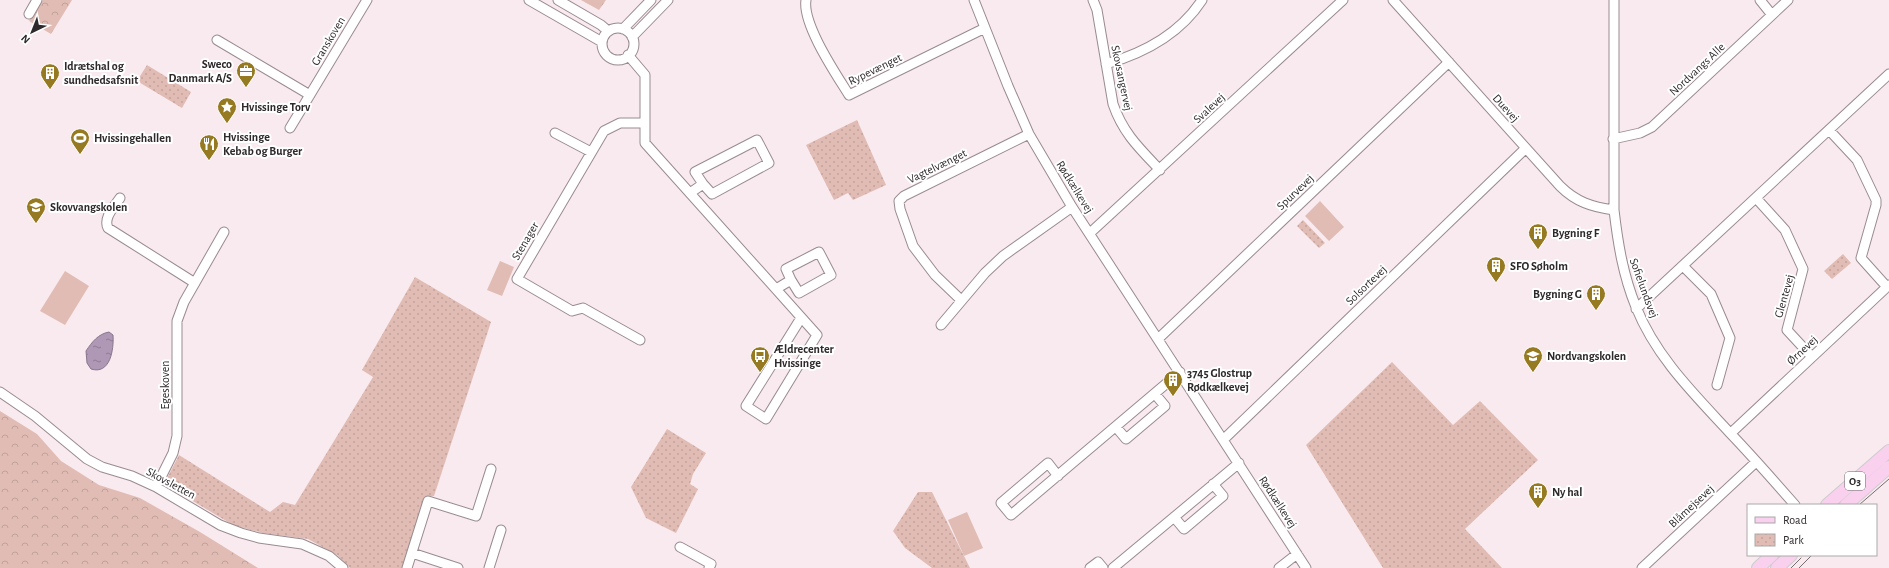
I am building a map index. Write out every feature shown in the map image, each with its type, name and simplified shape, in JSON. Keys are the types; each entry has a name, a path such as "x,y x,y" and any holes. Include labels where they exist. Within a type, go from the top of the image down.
{"main road":[{"name":"O3","path":"1828,504 1889,451"},
{"name":"O3","path":"1847,504 1889,467"},
{"path":"1758,568 1771,556"},
{"path":"1777,568 1790,556"}],"street":[{"path":"29,14 37,0"},
{"name":"Granskoven","path":"290,128 367,0"},
{"path":"529,0 602,42"},
{"path":"558,0 601,25 608,31"},
{"path":"623,29 651,0"},
{"path":"632,37 668,0"},
{"name":"Rypevænget","path":"806,0 805,8 823,52 849,95 985,28"},
{"name":"Rødkælkevej","path":"974,0 1008,86 1029,134 1072,207 1306,568"},
{"name":"Skovsangervej","path":"1093,0 1097,10 1113,104 1123,128 1131,140 1160,170"},
{"path":"1106,64 1142,50 1166,37 1192,13 1202,0"},
{"name":"Svalevej","path":"1090,233 1343,0"},
{"name":"Duevej","path":"1393,0 1570,196 1595,207 1614,210"},
{"name":"Sofielundsvej","path":"1614,0 1614,210 1622,266 1636,309 1662,356 1702,403 1731,433 1794,504"},
{"path":"1760,0 1772,15"},
{"name":"Nordvangs Alle","path":"1613,139 1640,133 1652,127 1788,0"},
{"path":"615,28 623,29 632,37 633,47 628,55 622,59 612,59 604,52 602,42 608,31 615,28"},
{"path":"217,40 310,95"},
{"path":"628,55 645,75 645,143 776,289 817,336 766,419 746,406 801,318"},
{"name":"Spurvevej","path":"1158,339 1449,62"},
{"path":"1636,309 1889,74"},
{"name":"Stenager","path":"640,340 583,308 572,311 517,279 604,132 612,126 620,123 644,123"},
{"path":"1829,130 1856,159 1876,200 1876,205 1861,258 1888,286"},
{"path":"555,133 591,152"},
{"name":"Vagtelvænget","path":"961,300 935,275 914,246 900,209 899,201 904,196 1029,134"},
{"path":"757,140 769,163 712,194 703,184 695,172 757,140"},
{"name":"Solsortevej","path":"1223,440 1526,148"},
{"path":"690,193 703,184"},
{"path":"120,198 106,221 108,228 195,283"},
{"name":"Glentevej","path":"1756,198 1785,230 1803,269 1788,330 1812,357"},
{"path":"941,325 985,273 1003,256 1072,207"},
{"name":"Egeskoven","path":"156,487 174,453 177,436 177,321 184,302 224,232"},
{"path":"819,252 831,275 799,293 792,280 786,269 819,252"},
{"path":"1683,266 1711,294 1730,338 1717,385"},
{"path":"776,289 792,280"},
{"name":"Ørnevej","path":"1731,433 1888,286"},
{"path":"1058,476 1048,463 1001,503 1011,515 1058,476 1155,394 1180,372"},
{"name":"Skovsletten","path":"0,392 35,416 87,459 102,467 132,476 156,487 220,525 259,538 302,544 329,556 343,568"},
{"path":"1116,427 1126,439 1143,425 1165,406 1155,394"},
{"name":"Blåmejsevej","path":"1642,568 1756,462"},
{"path":"1113,568 1239,463"},
{"path":"407,568 428,501 476,516 491,469"},
{"path":"1174,517 1184,529 1223,496 1213,484"},
{"path":"489,568 501,530"},
{"path":"680,547 711,564 709,568"},
{"path":"412,553 458,568"},
{"path":"1279,568 1297,554"},
{"path":"1090,568 1098,562 1103,568"}],"green space":[{"path":"43,0 72,0 51,34 29,21"},
{"path":"581,0 606,0 599,10"},
{"path":"147,65 191,92 182,108 137,81"},
{"path":"857,120 886,185 853,200 848,193 834,200 806,145"},
{"path":"1320,201 1344,227 1329,241 1305,216"},
{"path":"1303,220 1325,243 1319,248 1297,226"},
{"path":"1843,254 1851,263 1832,279 1824,271"},
{"path":"500,261 514,267 502,296 487,290"},
{"path":"65,271 89,286 65,325 40,311"},
{"path":"415,277 491,322 434,496 426,496 402,568 350,568 337,555 308,539 263,533 233,525 164,484 179,455 270,512 283,502 295,505 373,377 362,370"},
{"path":"1392,362 1453,425 1480,401 1538,460 1465,529 1502,568 1383,568 1306,445"},
{"path":"0,411 37,434 61,461 99,485 140,498 200,532 258,568 0,568"},
{"path":"667,429 706,453 693,474 690,484 698,489 676,533 646,518 631,487"},
{"path":"918,492 932,492 970,568 932,568 905,548 893,531"},
{"path":"967,512 983,548 964,556 948,520"}],"water":[{"path":"109,332 113,335 113,347 110,360 103,368 97,370 91,369 87,363 86,351 98,337"}],"tram line":[{"path":"1860,504 1889,479"},
{"path":"1799,568 1811,556"},
{"path":"1791,568 1801,558"}],"place":[{"name":"Sweco Danmark A/S","path":"246,88"},
{"name":"Idrætshal og sundhedsafsnit","path":"50,90"},
{"name":"Hvissinge Torv","path":"227,124"},
{"name":"Hvissingehallen","path":"80,155"},
{"name":"Hvissinge Kebab og Burger","path":"209,161"},
{"name":"Skovvangskolen","path":"36,224"},
{"name":"Bygning F","path":"1538,250"},
{"name":"SFO Søholm","path":"1496,283"},
{"name":"Bygning G","path":"1596,311"},
{"name":"Ældrecenter Hvissinge","path":"760,373"},
{"name":"Nordvangskolen","path":"1533,373"},
{"name":"3745 Glostrup Rødkælkevej","path":"1173,397"},
{"name":"Ny hal","path":"1538,509"}]}
